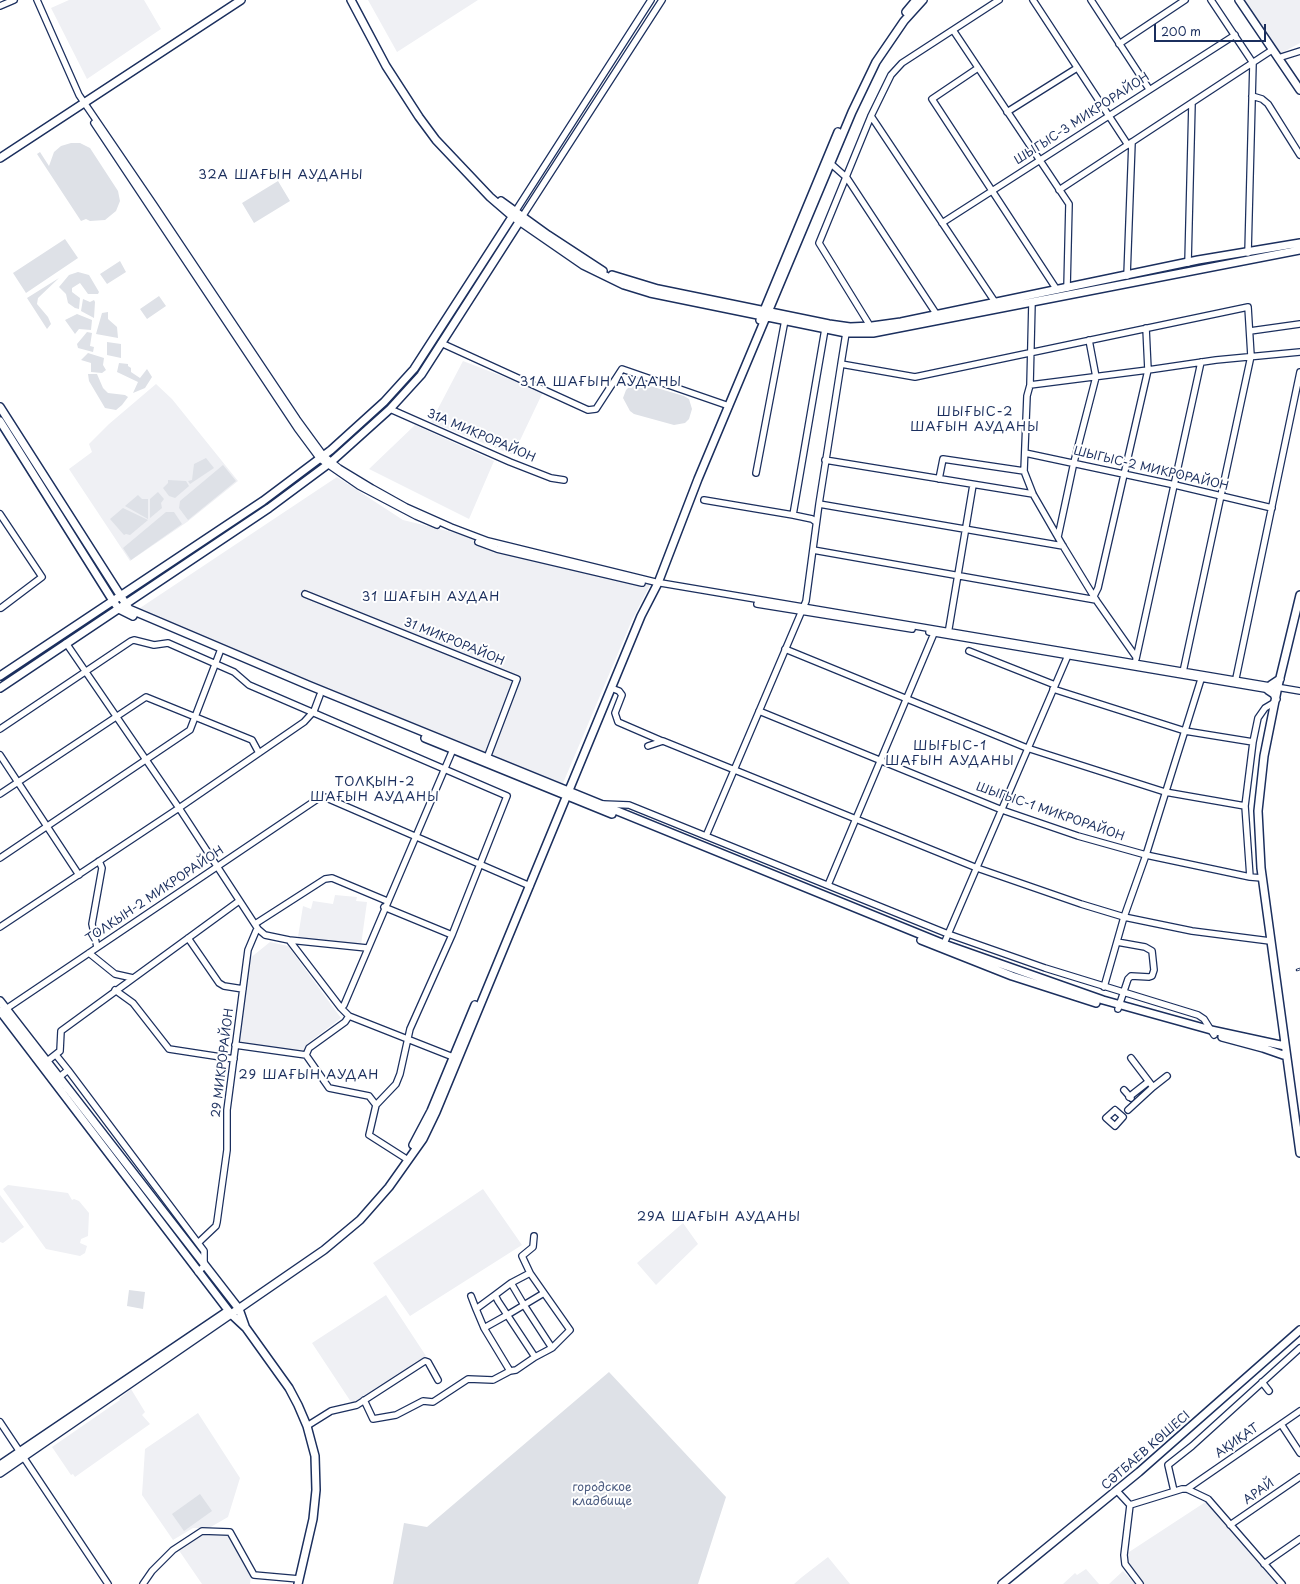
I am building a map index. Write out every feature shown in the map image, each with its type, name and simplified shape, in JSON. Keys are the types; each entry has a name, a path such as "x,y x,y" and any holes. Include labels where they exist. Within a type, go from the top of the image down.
{"main road":[{"path":"0,154 236,0"},
{"path":"0,158 82,101 241,0"},
{"path":"351,0 386,66 428,130 490,196 583,265 624,284 650,293 696,303 872,330 996,302 1127,276 1198,260 1248,253 1300,243"},
{"path":"355,0 394,71 434,131 513,214"},
{"path":"566,793 656,584 727,405 828,161 871,62 900,18 916,0"},
{"path":"828,161 876,62 904,21 923,0"},
{"path":"1238,0 1300,90"},
{"path":"0,676 263,501 322,457 384,402 414,369 513,214"},
{"path":"0,688 269,508 329,463 390,409 421,374 521,219"},
{"path":"765,313 786,320 846,333 872,330 998,309 1199,269 1282,255 1300,250"},
{"path":"1198,260 1199,269"},
{"path":"384,402 390,409"},
{"path":"0,407 120,596 122,606"},
{"path":"0,421 113,601 220,651 320,695 374,714"},
{"path":"0,1465 21,1454 306,1260 358,1216 407,1159 455,1058 566,793 633,626 656,584"},
{"path":"1300,595 1275,690 1261,774 1258,803 1258,840 1262,878 1300,1153"},
{"path":"85,620 90,628"},
{"path":"220,651 1032,982 1212,1033 1286,1056"},
{"path":"0,1001 2,1011 237,1307 246,1328"},
{"path":"2,1011 46,1062 56,1080 198,1272 229,1312 246,1328 289,1388 307,1426 315,1456 316,1500 299,1582"},
{"path":"1212,1033 1285,1046"},
{"name":"СӘТБАЕВ КӨШЕСІ","path":"1002,1584 1117,1491 1300,1330"},
{"path":"0,1473 21,1454"}],"street":[{"path":"0,6 14,0"},
{"path":"37,0 82,101 322,457 359,486 416,516 497,549 656,584 802,610 1069,654 1135,662 1183,673 1275,690 1300,690"},
{"path":"513,214 651,0"},
{"path":"521,219 662,0"},
{"path":"872,330 819,242 847,178 871,116 892,75 902,63 999,0"},
{"path":"1034,0 1108,115 1130,144 1127,276"},
{"path":"1091,0 1149,89"},
{"path":"1120,44 1185,0"},
{"path":"1211,0 1253,64 1248,253"},
{"path":"953,30 1069,204 1067,288"},
{"name":"ШЫГЫС-3 МИКРОРАЙОН","path":"942,223 1108,115 1235,35"},
{"path":"1059,190 1253,64 1272,50"},
{"path":"1278,58 1300,51"},
{"path":"613,58 621,63"},
{"path":"978,68 932,99 1057,290"},
{"path":"1007,112 1077,68"},
{"path":"1252,96 1262,99 1268,104 1300,155"},
{"path":"1188,263 1192,103"},
{"path":"871,116 996,302 998,309"},
{"path":"828,161 847,178 936,315"},
{"path":"1032,302 1030,385 1027,396 1024,471 1033,494 1063,546 1135,662"},
{"path":"841,364 915,377 1248,307 1252,356 1183,673"},
{"path":"756,473 786,320"},
{"path":"1250,331 1300,324"},
{"path":"1095,598 1148,370 1146,328"},
{"path":"793,515 824,329"},
{"path":"706,836 806,601 825,460 846,333"},
{"path":"1058,537 1074,462 1096,378 1089,340"},
{"path":"441,343 588,410 596,409 622,369 727,405"},
{"path":"1030,385 1096,378 1201,362 1300,352"},
{"path":"1135,662 1201,362"},
{"path":"1235,682 1300,372"},
{"name":"31А МИКРОРАЙОН","path":"390,409 510,462 551,478 564,480"},
{"name":"ШЫГЫС-2 МИКРОРАЙОН","path":"1025,453 1074,462 1272,508"},
{"path":"939,479 943,459 1024,471"},
{"path":"825,460 1033,494"},
{"path":"948,633 973,484"},
{"path":"704,500 793,515 812,519 816,522"},
{"path":"819,504 1063,546"},
{"path":"0,514 42,577 0,608"},
{"path":"813,550 958,577 1095,598"},
{"name":"31 МИКРОРАЙОН","path":"305,594 518,679 486,760"},
{"path":"828,885 935,631"},
{"path":"0,728 126,643 134,640 154,645 168,643 239,674 249,685 507,796 452,935 410,1029 400,1074 396,1084 376,1104 369,1135 407,1159"},
{"path":"66,643 265,936 367,948"},
{"path":"785,648 1027,748 1165,792 1246,806"},
{"path":"0,858 190,730 220,651"},
{"path":"969,651 1054,687 1184,731 1253,742"},
{"path":"943,946 1027,748 1069,654"},
{"path":"1104,987 1124,916 1146,856 1202,676"},
{"path":"612,688 622,695 615,713 618,722 977,868 1124,916 1192,931 1270,941"},
{"path":"1250,877 1246,806 1253,742 1258,718 1275,690"},
{"path":"0,928 304,722 314,712 320,695"},
{"path":"0,794 146,697 252,740 260,753"},
{"name":"ШЫГЫС-1 МИКРОРАЙОН","path":"760,711 881,759 1002,810 1078,836 1146,856 1250,877 1262,878"},
{"path":"648,746 663,741"},
{"path":"341,1008 454,747"},
{"path":"0,755 79,874"},
{"name":"ТОЛКЫН-2 МИКРОРАЙОН","path":"2,1011 322,796 415,836"},
{"path":"599,806 622,804 629,805 948,934 1104,987 1198,1015 1204,1019 1212,1033"},
{"path":"415,836 528,885"},
{"path":"97,947 92,924 102,868 99,861"},
{"path":"257,926 325,879 332,878 387,901"},
{"path":"46,1062 60,1052 61,1031 115,990 240,901"},
{"path":"384,907 452,935"},
{"name":"29 МИКРОРАЙОН","path":"198,1243 216,1226 217,1222 227,1150 227,1110 235,1045 248,950 257,926"},
{"path":"188,938 219,983 224,986 243,989"},
{"path":"289,940 341,1008 349,1016 455,1058"},
{"path":"1117,942 1145,947 1152,951 1154,970 1152,976 1131,976 1128,979 1119,1007"},
{"path":"89,953 115,974 133,978"},
{"path":"115,990 133,1003 169,1048 234,1059"},
{"path":"306,1055 309,1048 345,1022 349,1016"},
{"path":"235,1045 306,1055 329,1088 369,1096 376,1104"},
{"path":"56,1055 204,1251 204,1266 198,1272"},
{"path":"1131,1058 1152,1087"},
{"path":"56,1080 68,1070"},
{"path":"1128,1110 1152,1087 1167,1076"},
{"path":"1129,1097 1148,1082"},
{"path":"1124,1090 1129,1097 1136,1102"},
{"path":"364,1400 373,1419 396,1415 423,1401 433,1402 468,1379 491,1380 510,1371 516,1370 552,1348 570,1330 530,1273 522,1256 533,1247 534,1236"},
{"path":"476,1309 511,1283 530,1273"},
{"path":"511,1283 552,1348"},
{"path":"484,1328 544,1293"},
{"path":"495,1295 509,1314 535,1357"},
{"path":"471,1296 484,1328 510,1371"},
{"path":"1174,1491 1168,1465 1192,1446 1300,1348"},
{"path":"307,1426 331,1411 357,1405 425,1361 428,1362 438,1380"},
{"path":"1262,1382 1269,1391"},
{"name":"АҚИҚАТ","path":"1187,1490 1300,1411"},
{"path":"0,1422 108,1584"},
{"path":"1281,1424 1300,1453"},
{"name":"АРАЙ","path":"1230,1525 1300,1477"},
{"path":"1130,1505 1174,1491 1187,1490 1208,1499 1282,1584"},
{"path":"1117,1491 1130,1505 1124,1559 1130,1573 1140,1584"},
{"path":"143,1584 158,1565 198,1532 230,1532 254,1575 299,1582"},
{"path":"1264,1564 1300,1539"}],"shaded area":[{"path":"69,0 144,0 161,29 87,79 51,8"},
{"path":"368,0 478,0 397,52"},
{"path":"1239,0 1300,0 1300,43 1276,56"},
{"path":"463,361 543,392 513,455 431,422"},
{"path":"156,384 172,399 238,481 187,522 130,561 69,469 92,452 89,444 109,424"},
{"path":"415,425 494,461 469,519 369,469"},
{"name":"31 ШАҒЫН АУДАН","path":"337,477 403,520 652,581 632,620 561,788 137,610"},
{"path":"335,895 357,897 356,901 367,902 361,945 298,937 303,906 311,909 313,901 333,904"},
{"path":"270,942 288,946 341,1018 308,1043 303,1052 238,1042 249,959"},
{"path":"8,1185 68,1193 72,1200 74,1199 79,1201 89,1213 88,1236 81,1239 80,1243 87,1246 85,1253 80,1256 46,1249 3,1189"},
{"path":"483,1189 522,1245 410,1316 373,1263"},
{"path":"0,1195 24,1227 3,1243 0,1242"},
{"path":"683,1223 698,1244 656,1285 637,1263"},
{"path":"386,1295 426,1356 353,1405 312,1343"},
{"path":"131,1389 145,1412 142,1415 150,1424 75,1477 73,1474 71,1475 52,1447 120,1400 119,1399"},
{"path":"198,1413 240,1478 228,1517 209,1528 193,1528 173,1540 142,1495 145,1449"},
{"path":"1207,1501 1280,1584 1143,1584 1132,1572 1127,1563 1126,1554"},
{"path":"199,1534 230,1535 251,1576 250,1584 202,1584 178,1549"},
{"path":"828,1557 850,1584 794,1584 802,1577"},
{"path":"1086,1569 1099,1584 1063,1584 1075,1573 1077,1575"},
{"path":"1123,1571 1135,1584 1109,1584"}],"green space":[{"path":"71,143 80,143 90,148 118,191 120,201 116,211 105,220 90,221 86,219 81,221 37,154 40,152 49,166 54,152 61,146"},
{"path":"278,181 290,201 254,223 242,203"},
{"path":"65,239 78,258 26,293 13,273"},
{"path":"120,261 126,272 107,284 100,274"},
{"path":"78,272 89,275 99,292 98,294 88,294 80,283 72,288 72,292 80,298 79,309 68,303 66,294 59,287 69,275"},
{"path":"59,278 38,298 37,304 48,317 51,324 47,329 27,298"},
{"path":"159,296 166,306 147,319 140,309"},
{"path":"83,299 90,302 94,300 94,318 81,311"},
{"path":"108,312 108,319 117,327 118,338 96,334 102,313"},
{"path":"77,314 92,320 91,330 79,329 75,334 65,320"},
{"path":"87,332 92,333 90,346 94,347 93,352 78,348 77,344"},
{"path":"107,342 121,344 121,358 107,355"},
{"path":"88,353 104,358 103,365 106,370 102,373 91,372 91,363 81,360"},
{"path":"119,363 128,364 131,368 131,372 140,378 147,369 152,377 145,388 133,393 138,382 117,372"},
{"path":"88,374 97,374 103,388 108,393 125,395 128,397 116,410 105,408 89,381"},
{"path":"640,383 684,396 689,399 692,409 689,419 685,423 674,425 634,414 630,411 623,398 626,390 631,385"},
{"path":"206,458 214,468 190,484 188,481 192,480 194,464"},
{"path":"223,465 236,481 188,520 179,508 180,501"},
{"path":"168,480 186,481 189,486 175,498 169,496 163,488 168,483"},
{"path":"158,492 164,499 161,503 162,508 150,518 150,499"},
{"path":"138,495 142,499 148,499 148,519 125,506"},
{"path":"123,508 148,520 130,535 124,535 110,519"},
{"path":"166,512 174,512 182,524 131,560 123,548"},
{"path":"83,625 84,628 0,684 0,680"},
{"path":"129,1290 145,1292 143,1309 127,1306"},
{"name":"городское кладбище","path":"609,1372 726,1497 698,1584 393,1584 404,1523 427,1527"},
{"path":"200,1494 212,1511 184,1531 172,1514"}],"district":[{"name":"32А ШАҒЫН АУДАНЫ","path":"281,175"},
{"name":"31А ШАҒЫН АУДАНЫ","path":"601,382"},
{"name":"ШЫҒЫС-2 ШАҒЫН АУДАНЫ","path":"975,420"},
{"name":"31 ШАҒЫН АУДАН","path":"431,597"},
{"name":"ШЫҒЫС-1 ШАҒЫН АУДАНЫ","path":"950,754"},
{"name":"ТОЛҚЫН-2 ШАҒЫН АУДАНЫ","path":"375,790"},
{"name":"29 ШАҒЫН АУДАН","path":"309,1075"},
{"name":"29А ШАҒЫН АУДАНЫ","path":"719,1217"}]}
